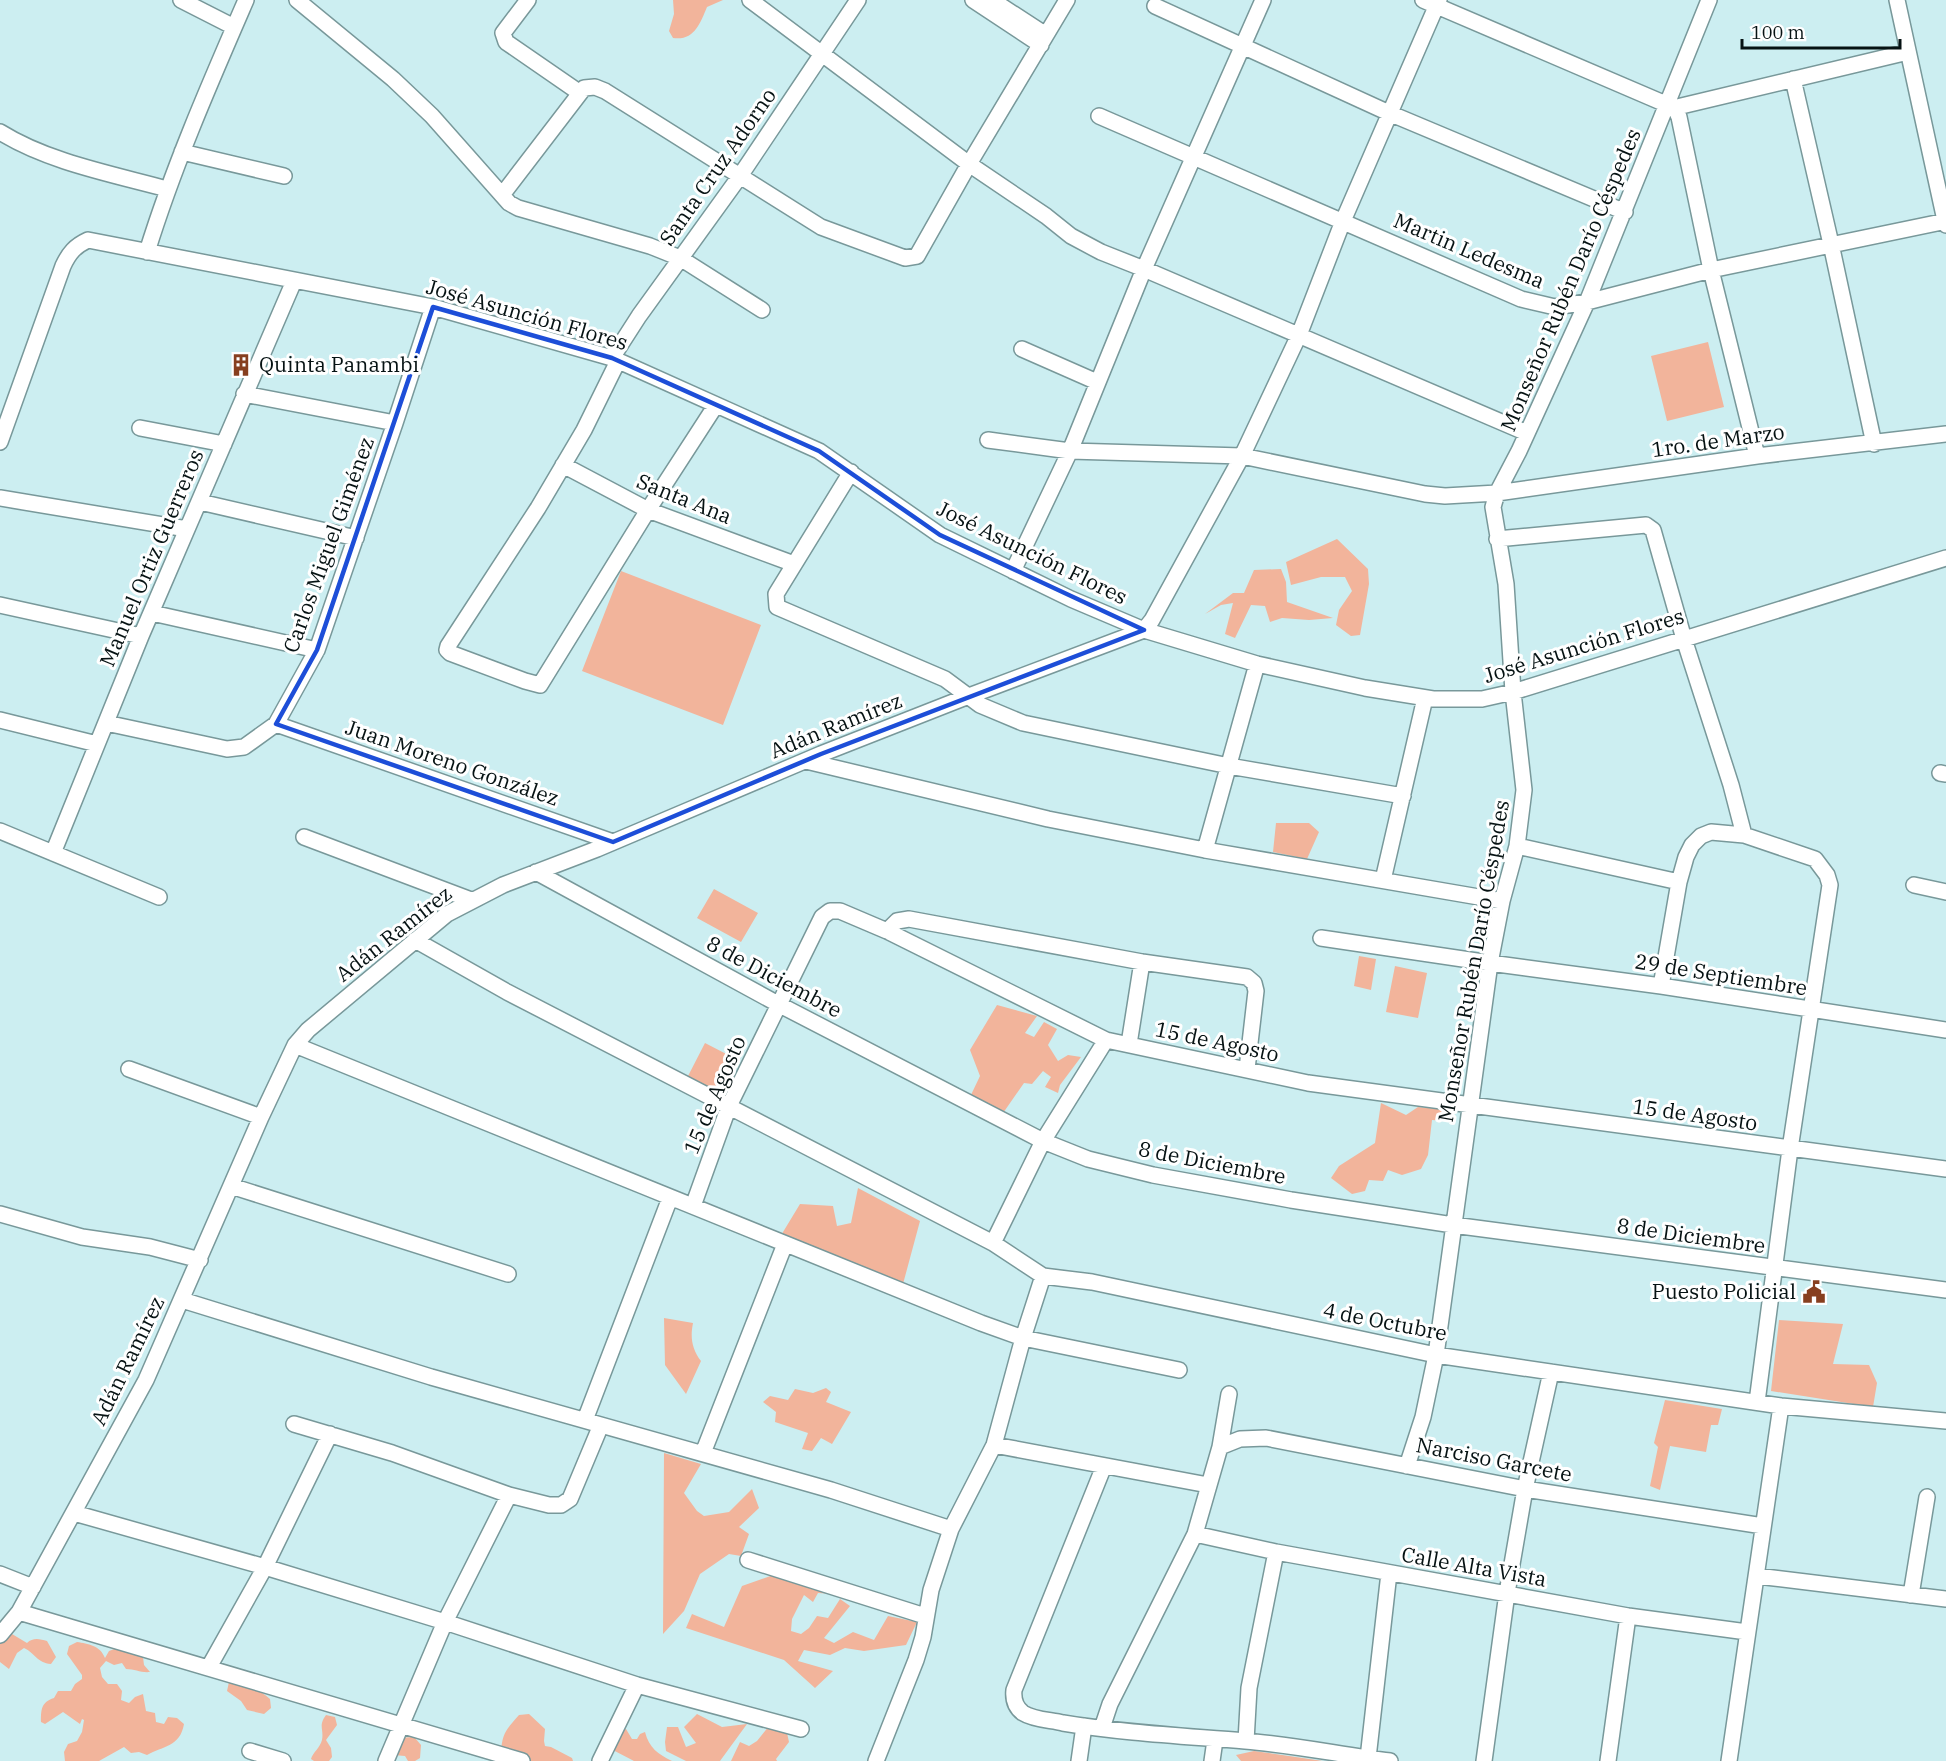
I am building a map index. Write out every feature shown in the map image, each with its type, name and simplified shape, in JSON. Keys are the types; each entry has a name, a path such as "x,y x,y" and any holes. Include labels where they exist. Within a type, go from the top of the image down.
{"street":[{"path":"181,0 234,27"},
{"path":"147,252 167,189 246,0"},
{"path":"297,0 393,79 432,116 502,195 518,208 650,246 680,258 762,310"},
{"path":"528,0 503,33 503,38 580,93"},
{"path":"750,0 969,164 1046,216 1071,237 1101,252 1527,433"},
{"name":"Santa Cruz Adorno","path":"648,510 540,685 447,650 584,430 615,359 639,316 740,176 858,0"},
{"path":"973,0 1043,40"},
{"path":"992,0 1043,40"},
{"path":"502,195 584,88 595,87 605,91 821,227 905,258 917,256 1067,0"},
{"path":"1013,572 1070,451 1144,269 1263,0"},
{"name":"Monseñor Rubén Darío Céspedes","path":"1407,1466 1423,1417 1436,1355 1490,963 1502,901 1517,846 1524,781 1513,692 1506,584 1493,507 1497,493 1587,302 1671,107 1709,0"},
{"path":"1897,0 1946,223"},
{"path":"1144,630 1152,621 1242,456 1299,335 1433,2 1671,107 1679,117 1711,270 1756,456"},
{"path":"1155,6 1389,113 1625,212"},
{"path":"1671,107 1908,52"},
{"path":"1793,79 1874,444"},
{"name":"Martin Ledesma","path":"1099,116 1538,305 1555,307 1587,302 1711,270 1831,244 1946,223"},
{"path":"0,132 21,145 46,155 167,189"},
{"path":"182,152 284,176"},
{"name":"José Asunción Flores","path":"0,442 63,266 77,245 88,240 433,307 615,359 819,451 940,535 1013,572 1144,630 1257,664 1365,688 1425,698 1482,699 1513,692 1946,558"},
{"name":"Manuel Ortiz Guerreros","path":"53,853 141,636 294,281"},
{"name":"Carlos Miguel Giménez","path":"106,723 227,749 244,747 276,724 317,650 433,307"},
{"path":"1022,349 1097,382"},
{"path":"244,394 395,423"},
{"path":"648,510 716,405"},
{"path":"140,428 224,444"},
{"name":"1ro. de Marzo","path":"988,440 1070,451 1242,456 1425,494 1445,496 1497,493 1756,456 1946,434"},
{"name":"Santa Ana","path":"563,465 648,510 794,564"},
{"path":"851,472 776,594 777,607 945,679 967,697 986,708 1023,723 1229,766 1403,796"},
{"path":"0,498 187,529"},
{"path":"200,502 356,538"},
{"path":"1497,539 1650,526 1731,785 1744,835"},
{"path":"0,605 141,636"},
{"path":"152,614 317,650"},
{"name":"Adán Ramírez","path":"0,1635 19,1612 146,1380 261,1117 295,1045 308,1030 447,914 502,885 967,697 1144,630"},
{"path":"1205,850 1257,664"},
{"path":"1383,880 1425,698"},
{"path":"0,720 97,744"},
{"name":"Juan Moreno González","path":"276,724 613,842"},
{"path":"806,761 1048,819 1205,850 1502,901"},
{"path":"0,831 159,897"},
{"path":"1661,986 1679,882 1686,857 1692,845 1701,836 1711,832 1744,835 1815,859 1824,868 1830,885 1790,1149 1757,1402"},
{"path":"304,837 471,900"},
{"path":"1517,846 1679,882"},
{"name":"8 de Diciembre","path":"536,872 778,1004 1043,1141 1088,1159 1153,1175 1303,1202 1453,1225 1946,1290"},
{"path":"1914,885 1946,892"},
{"name":"15 de Agosto","path":"693,1206 729,1106 822,917 830,911 840,911 887,931 1106,1040 1308,1083 1946,1169"},
{"path":"887,931 897,921 909,919 1142,962 1247,977 1254,983 1256,991 1247,1069"},
{"name":"29 de Septiembre","path":"1321,938 1661,986 1946,1030"},
{"name":"4 de Octubre","path":"415,940 507,992 993,1243 1043,1276 1092,1282 1436,1355 1781,1406 1946,1421"},
{"path":"1129,1044 1142,962"},
{"path":"993,1243 1043,1141 1106,1040"},
{"path":"295,1045 981,1323 1023,1338 1179,1370"},
{"path":"129,1069 261,1117"},
{"path":"231,1186 508,1274"},
{"path":"585,1420 670,1198"},
{"path":"0,1214 82,1237 150,1247 200,1260"},
{"path":"703,1453 785,1244"},
{"path":"876,1761 916,1660 923,1638 925,1616 937,1568 951,1529 994,1445 1023,1338 1043,1276"},
{"path":"182,1300 431,1377 831,1490 951,1529"},
{"path":"1484,1761 1507,1593 1525,1489 1551,1372"},
{"path":"1102,1728 1110,1704 1195,1534 1220,1447 1229,1394"},
{"path":"1729,1761 1781,1406"},
{"path":"294,1424 392,1453 509,1495 549,1505 561,1505 570,1499 601,1425"},
{"path":"209,1667 265,1567 330,1434"},
{"name":"Narciso Garcete","path":"1220,1447 1240,1439 1266,1438 1525,1489 1763,1526"},
{"path":"994,1445 1208,1485"},
{"path":"1104,1466 1014,1690 1015,1705 1022,1713 1032,1717 1084,1726 1215,1740 1246,1741 1344,1758 1390,1761"},
{"path":"386,1761 445,1622 509,1495"},
{"path":"1911,1595 1927,1497"},
{"path":"74,1513 265,1567 445,1622 637,1685 801,1729"},
{"name":"Calle Alta Vista","path":"1195,1534 1276,1552 1628,1616 1747,1632"},
{"path":"1246,1741 1249,1688 1276,1552"},
{"path":"748,1560 925,1616"},
{"path":"1368,1758 1389,1573"},
{"path":"0,1574 33,1587"},
{"path":"1757,1575 1946,1599"},
{"path":"19,1612 522,1761"},
{"path":"1608,1761 1628,1616"},
{"path":"600,1761 637,1685"},
{"path":"1079,1761 1084,1726"},
{"path":"1212,1761 1215,1740"},
{"path":"250,1751 283,1761"}],"highlighted area":[{"path":"433,307 612,358 819,451 940,535 1144,630 821,754 613,842 276,724 317,650"}],"shaded area":[{"path":"673,0 723,0 707,7 702,19 691,34 686,37 673,38 669,31 674,14"},
{"path":"1708,342 1724,407 1667,421 1651,356"},
{"path":"1337,539 1368,569 1369,584 1360,635 1351,636 1336,625 1339,610 1352,591 1345,577 1321,577 1291,585 1286,562"},
{"path":"1281,569 1286,582 1287,602 1333,618 1309,620 1282,618 1270,622 1265,606 1251,605 1235,638 1225,634 1233,603 1221,605 1205,614 1233,593 1244,593 1254,570"},
{"path":"621,571 761,625 723,725 582,671"},
{"path":"1276,823 1309,823 1319,832 1307,859 1273,852"},
{"path":"714,889 758,913 741,942 697,918"},
{"path":"1359,956 1376,959 1371,990 1354,986"},
{"path":"1395,966 1427,973 1418,1018 1386,1012"},
{"path":"997,1005 1037,1016 1025,1033 1034,1037 1044,1022 1057,1029 1048,1045 1058,1061 1068,1055 1081,1057 1060,1085 1058,1093 1045,1087 1051,1077 1043,1071 1032,1084 1024,1083 1001,1116 970,1097 980,1076 970,1050"},
{"path":"705,1043 736,1059 717,1094 687,1078"},
{"path":"1381,1103 1406,1115 1418,1107 1447,1110 1445,1121 1432,1120 1428,1155 1421,1169 1402,1175 1388,1170 1383,1181 1369,1180 1365,1191 1352,1194 1331,1178 1339,1166 1375,1143"},
{"path":"858,1188 920,1221 903,1284 780,1237 800,1204 833,1206 837,1226 851,1223"},
{"path":"664,1318 693,1323 692,1343 701,1361 686,1394 665,1365"},
{"path":"1779,1320 1843,1324 1833,1364 1869,1365 1877,1383 1873,1407 1771,1391"},
{"path":"826,1388 831,1392 826,1402 851,1412 832,1444 821,1438 812,1451 802,1449 808,1433 775,1422 776,1412 763,1402 770,1396 788,1400 795,1389 813,1393"},
{"path":"1665,1400 1722,1409 1718,1425 1711,1425 1706,1452 1670,1446 1660,1490 1650,1486 1658,1447 1654,1443"},
{"path":"664,1453 701,1464 684,1493 697,1511 704,1516 729,1512 752,1489 759,1508 739,1527 749,1534 741,1556 729,1554 700,1574 684,1611 663,1634"},
{"path":"779,1573 850,1595 818,1593 813,1602 804,1595 792,1619 791,1631 801,1634 809,1628 817,1616 828,1618 840,1599 850,1606 824,1638 834,1643 853,1632 874,1640 888,1616 917,1622 906,1645 864,1651 845,1648 830,1655 804,1650 798,1661 833,1671 815,1688 784,1660 686,1628 692,1614 724,1627 742,1586"},
{"path":"4,1634 12,1634 27,1643 34,1639 47,1641 56,1657 51,1664 46,1663 24,1648 17,1653 9,1669 0,1662 0,1637"},
{"path":"77,1642 97,1648 105,1658 109,1651 117,1648 143,1657 144,1665 150,1672 126,1669 122,1663 114,1665 106,1661 100,1668 102,1677 108,1684 117,1684 122,1691 121,1700 129,1703 135,1697 143,1694 146,1711 155,1713 156,1722 164,1724 168,1717 177,1718 184,1724 175,1742 147,1755 139,1752 131,1753 124,1747 99,1761 65,1761 64,1752 68,1744 77,1741 82,1732 84,1720 82,1719 80,1724 63,1712 45,1724 41,1722 41,1714 44,1704 54,1698 58,1691 71,1691 82,1679 82,1675 67,1654 69,1646"},
{"path":"229,1682 261,1692 270,1699 271,1708 264,1714 247,1710 241,1701 227,1691"},
{"path":"529,1714 545,1729 545,1746 572,1758 573,1761 524,1761 501,1753 502,1741 508,1728 519,1715"},
{"path":"697,1714 722,1727 747,1724 720,1761 686,1761 666,1751 667,1727 678,1727 686,1747 696,1743 684,1727"},
{"path":"326,1715 335,1717 337,1725 326,1740 331,1748 332,1757 329,1761 314,1761 311,1759 322,1740 322,1725"},
{"path":"769,1726 787,1733 789,1742 776,1759 777,1761 731,1761 740,1742 749,1746 757,1741"},
{"path":"626,1729 632,1739 637,1739 645,1732 655,1750 672,1761 634,1761 609,1748 613,1731"},
{"path":"411,1737 421,1745 420,1758 408,1761 405,1756 393,1755 402,1738"},
{"path":"1254,1751 1323,1761 1241,1761 1236,1755"}],"place":[{"name":"Quinta Panambi","path":"241,365"},
{"name":"Puesto Policial","path":"1814,1292"}]}
